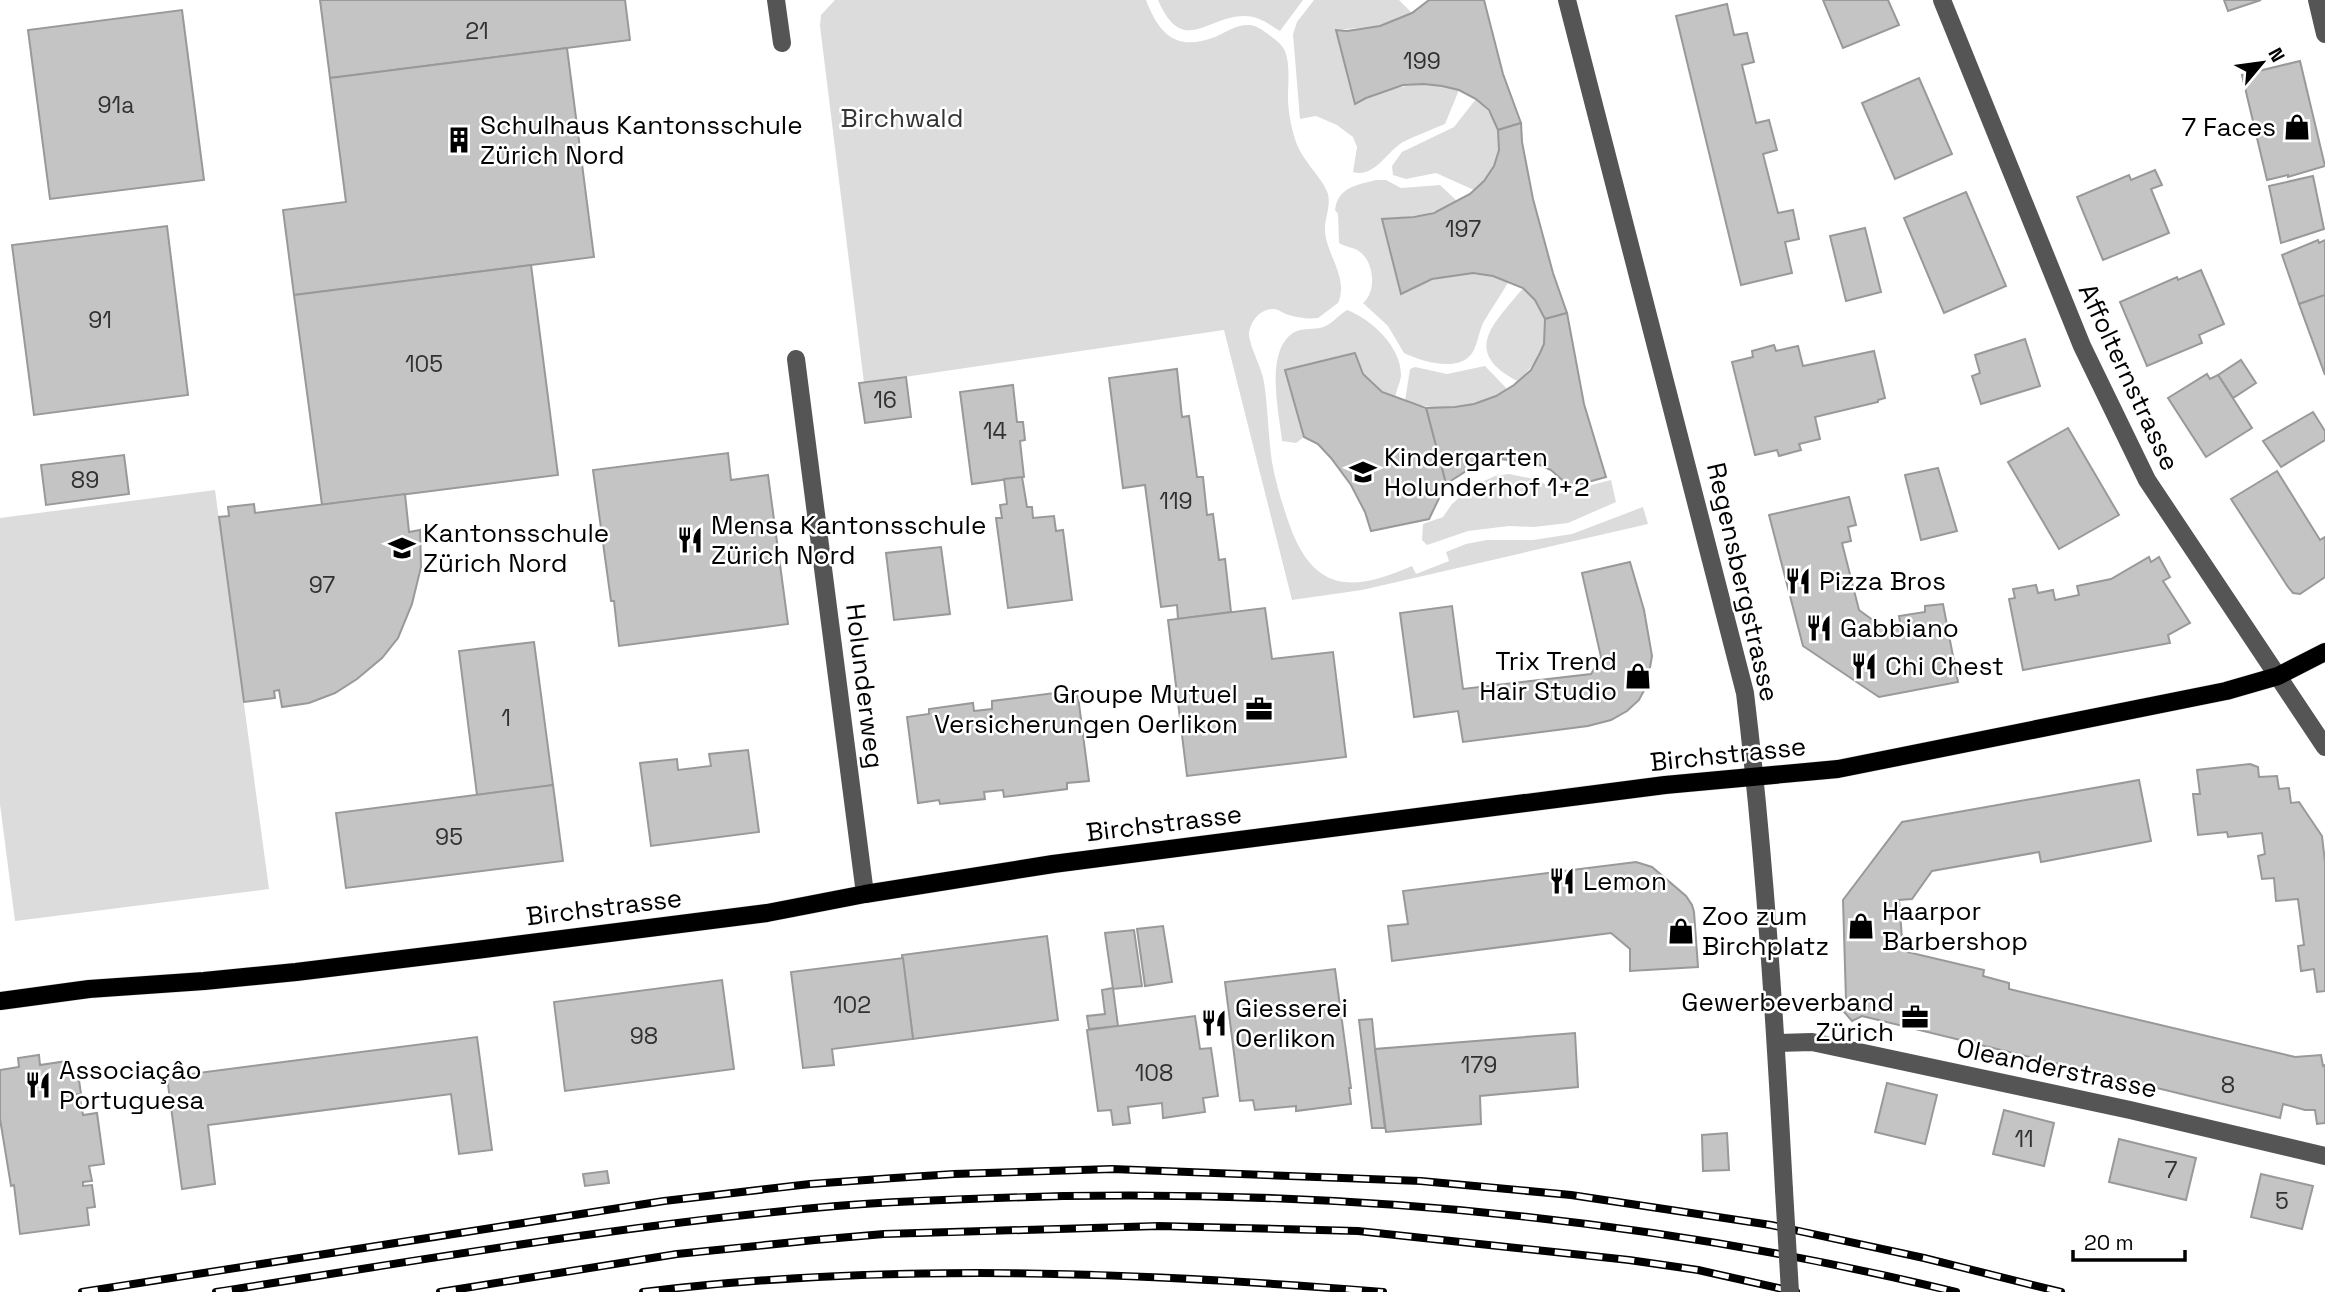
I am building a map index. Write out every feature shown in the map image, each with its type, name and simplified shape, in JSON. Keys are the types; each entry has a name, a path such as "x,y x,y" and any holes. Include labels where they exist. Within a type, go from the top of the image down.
{"main road":[{"name":"Birchstrasse","path":"0,1001 89,989 310,971 767,913 865,894 1053,864 1665,785 1794,774 1868,764 2189,699 2278,676 2325,652"}],"street":[{"path":"776,0 782,43"},
{"name":"Regensbergstrasse","path":"1567,0 1743,684 1755,776 1776,1043 1790,1292"},
{"name":"Affolternstrasse","path":"1942,0 2082,346 2147,480 2325,747"},
{"path":"2317,0 2325,34"},
{"name":"Holunderweg","path":"796,359 865,894"},
{"name":"Oleanderstrasse","path":"1776,1043 1812,1042 2130,1110 2325,1156"}],"green space":[{"name":"Birchwald","path":"835,0 1146,0 1163,31 1179,41 1201,41 1236,27 1250,25 1262,30 1281,45 1287,59 1289,108 1295,139 1328,194 1325,232 1339,276 1341,294 1338,303 1318,318 1296,317 1275,309 1263,311 1253,322 1249,336 1264,382 1272,462 1283,504 1301,550 1312,566 1325,576 1340,581 1373,580 1412,566 1416,574 1449,561 1446,552 1466,544 1487,540 1533,540 1572,534 1643,507 1648,524 1362,590 1292,600 1224,330 864,383 820,26 821,15"},
{"path":"1158,0 1303,0 1280,31 1250,16 1231,18 1186,30 1177,27 1167,17"},
{"path":"1314,0 1399,0 1412,13 1380,26 1336,30 1355,104 1405,86 1430,85 1459,90 1445,124 1403,142 1374,168 1361,173 1353,172 1357,147 1353,137 1337,125 1316,116 1300,119 1293,34 1297,22"},
{"path":"1476,99 1494,121 1499,144 1492,168 1474,190 1436,173 1406,179 1393,175 1392,166 1402,152 1454,127"},
{"path":"1376,180 1386,180 1401,188 1440,185 1458,202 1430,213 1382,219 1401,294 1428,282 1454,275 1480,275 1509,281 1483,323 1474,350 1461,362 1442,364 1404,353 1388,326 1363,303 1372,285 1371,270 1360,252 1339,243 1338,214 1335,210 1344,192"},
{"path":"1523,288 1542,310 1546,337 1540,354 1517,381 1500,370 1490,359 1486,348 1494,325"},
{"path":"1347,310 1375,327 1391,345 1400,365 1401,376 1395,398 1382,392 1363,374 1285,371 1304,437 1296,443 1282,441 1276,371 1282,346 1293,333 1324,327"},
{"path":"1485,366 1507,389 1482,401 1458,407 1432,407 1405,401 1410,369 1415,367 1447,374"},
{"path":"1509,474 1539,480 1557,494 1611,480 1616,502 1568,523 1468,531 1427,545 1422,540 1423,524 1443,517 1452,504 1471,487 1495,476"},
{"path":"215,490 269,889 15,921 0,804 0,518"}],"building":[{"path":"320,0 625,0 630,40 330,78"},
{"path":"1429,0 1484,0 1503,74 1521,123 1498,130 1489,110 1476,99 1459,90 1442,86 1403,85 1355,104 1336,30 1380,26 1412,13"},
{"path":"1823,0 1888,0 1899,25 1843,48"},
{"path":"2224,0 2261,0 2228,11"},
{"path":"1727,4 1734,35 1747,33 1754,62 1742,65 1756,123 1769,120 1777,150 1763,154 1778,213 1793,210 1799,239 1785,242 1792,273 1741,285 1676,16"},
{"path":"182,10 204,180 50,199 28,30"},
{"name":"Schulhaus Kantonsschule Zürich Nord","path":"567,48 594,257 294,295 283,210 346,202 330,78"},
{"path":"2300,61 2325,166 2267,180 2242,75"},
{"path":"1919,78 1952,154 1895,179 1862,103"},
{"path":"1521,123 1533,199 1567,313 1545,319 1535,300 1523,288 1493,276 1473,273 1432,279 1401,294 1382,219 1434,213 1470,194 1484,181 1494,166 1499,150 1498,130"},
{"path":"2155,170 2162,185 2151,189 2169,233 2103,260 2077,197 2129,175 2131,180"},
{"path":"2313,176 2324,229 2281,243 2269,186"},
{"path":"1966,192 2006,286 1944,313 1904,218"},
{"path":"167,226 188,395 34,415 12,245"},
{"path":"1865,228 1881,292 1846,301 1830,236"},
{"path":"2318,240 2319,243 2325,240 2325,295 2299,304 2282,255"},
{"path":"531,265 558,475 322,505 294,295"},
{"path":"2201,270 2224,324 2199,335 2202,343 2147,366 2120,302 2177,277 2178,280"},
{"path":"2325,295 2325,375 2299,304"},
{"path":"1567,313 1584,404 1606,477 1570,487 1551,470 1535,463 1500,459 1471,468 1446,484 1426,408 1474,404 1496,396 1514,385 1531,370 1540,353 1544,344 1545,319"},
{"path":"2025,339 2040,386 1981,404 1972,376 1980,373 1975,355"},
{"path":"1774,345 1776,351 1798,346 1803,366 1874,351 1885,398 1815,417 1820,439 1799,444 1801,450 1779,456 1777,450 1755,455 1732,362 1753,357 1752,351"},
{"path":"1355,353 1363,374 1382,392 1426,408 1446,484 1429,519 1371,531 1351,485 1318,444 1304,437 1285,370"},
{"path":"2241,360 2256,383 2233,398 2218,375"},
{"path":"1177,369 1182,417 1189,416 1197,477 1203,477 1207,515 1213,514 1219,560 1225,559 1231,612 1178,619 1177,605 1161,607 1145,485 1123,488 1109,378"},
{"path":"2207,374 2210,379 2218,375 2252,428 2206,457 2168,398"},
{"path":"906,377 911,417 865,423 859,383"},
{"path":"1013,385 1017,422 1023,422 1025,440 1020,441 1024,477 972,484 960,392"},
{"path":"2313,412 2325,431 2325,440 2281,467 2263,441"},
{"path":"2068,428 2119,515 2059,549 2008,462"},
{"name":"Mensa Kantonsschule Zürich Nord","path":"728,453 731,480 768,475 788,624 619,646 593,470"},
{"path":"124,455 129,494 46,505 41,465"},
{"path":"1938,468 1957,531 1921,540 1905,475"},
{"path":"2277,471 2320,540 2325,537 2325,577 2300,594 2293,593 2288,587 2231,499"},
{"path":"1022,477 1027,507 1032,507 1033,518 1054,516 1056,531 1063,530 1072,600 1008,608 996,518 1002,518 1000,505 1007,504 1004,479"},
{"path":"405,494 409,532 420,530 421,567 412,604 398,638 382,658 335,693 309,703 282,707 279,690 274,691 275,698 244,702 219,517 229,516 228,507 254,504 255,513"},
{"path":"1849,497 1856,525 1848,527 1851,541 1842,543 1859,610 1885,629 1901,628 1899,616 1925,612 1925,606 1943,604 1958,682 1879,697 1803,646 1769,515"},
{"path":"941,547 950,614 894,620 886,553"},
{"path":"2149,557 2151,562 2159,557 2170,577 2163,581 2190,623 2168,635 2170,643 2023,670 2009,599 2015,598 2013,589 2036,585 2038,593 2053,590 2055,600 2079,595 2077,586 2111,579"},
{"path":"1630,562 1644,610 1652,656 1647,685 1639,700 1627,711 1611,720 1588,726 1463,742 1458,711 1414,717 1400,613 1452,606 1463,689 1591,674 1601,657 1582,573"},
{"name":"Groupe Mutuel Versicherungen Oerlikon","path":"1265,608 1272,659 1333,652 1346,757 1187,776 1168,620"},
{"path":"534,642 553,785 477,795 459,651"},
{"path":"1054,693 1055,698 1078,696 1089,781 1067,783 1067,789 1004,797 1003,790 984,792 985,799 940,804 939,800 918,803 907,717 929,714 929,709 973,703 974,711 992,709 992,701"},
{"path":"748,750 759,832 651,846 640,763 677,759 678,770 711,766 709,754"},
{"path":"2250,764 2258,767 2259,777 2277,776 2279,789 2289,788 2291,803 2299,802 2322,836 2325,862 2325,991 2317,992 2314,969 2301,971 2298,946 2304,945 2298,899 2276,901 2274,878 2262,879 2258,856 2265,854 2262,833 2228,837 2227,832 2198,835 2193,794 2200,794 2197,770"},
{"path":"2139,780 2151,841 2041,862 2039,852 1932,871 1912,899 1899,900 1903,951 1984,970 1983,976 2009,983 2009,989 2295,1057 2321,1055 2323,1066 2325,1065 2325,1123 2317,1124 2315,1110 2283,1104 2280,1118 1862,1016 1852,1021 1839,1006 1846,1000 1843,900 1902,822"},
{"path":"553,785 563,861 346,888 336,813"},
{"path":"1636,862 1652,867 1686,896 1692,905 1698,967 1630,971 1630,949 1611,933 1392,961 1388,926 1408,924 1403,891"},
{"path":"1163,926 1172,982 1145,986 1137,929"},
{"path":"1134,930 1142,986 1113,989 1105,933"},
{"path":"1047,936 1058,1020 913,1039 902,955"},
{"path":"903,958 913,1039 832,1049 834,1065 803,1068 791,972"},
{"path":"1335,969 1351,1104 1296,1111 1296,1106 1255,1110 1253,1100 1240,1101 1225,982"},
{"path":"722,980 734,1069 565,1091 554,1002"},
{"path":"1113,988 1118,1026 1089,1029 1087,1016 1105,1014 1102,990"},
{"path":"1195,1016 1200,1049 1211,1048 1218,1096 1203,1098 1205,1112 1163,1118 1162,1103 1128,1107 1130,1123 1113,1125 1111,1110 1098,1111 1087,1030"},
{"path":"1372,1019 1385,1128 1372,1128 1359,1020"},
{"path":"1575,1033 1578,1087 1480,1096 1481,1124 1386,1132 1375,1049"},
{"path":"477,1037 492,1150 459,1154 451,1094 208,1125 215,1184 182,1189 167,1077"},
{"path":"39,1055 40,1065 67,1061 68,1075 78,1073 81,1094 71,1095 72,1100 80,1099 83,1115 97,1113 104,1164 89,1166 92,1181 83,1182 83,1186 92,1185 95,1207 87,1208 89,1225 20,1234 14,1185 11,1186 0,1119 0,1070 19,1067 18,1058"},
{"path":"1887,1083 1937,1095 1925,1144 1875,1132"},
{"path":"2004,1110 2054,1123 2044,1166 1993,1154"},
{"path":"1727,1133 1729,1170 1703,1171 1702,1135"},
{"path":"2119,1139 2196,1158 2186,1200 2109,1182"},
{"path":"607,1171 609,1183 585,1186 583,1174"},
{"path":"2261,1174 2313,1186 2302,1229 2251,1217"}],"railway":[{"path":"82,1292 664,1201 810,1184 954,1174 1112,1169 1421,1181 1571,1195 1771,1225 1924,1258 2061,1292"},
{"path":"216,1292 525,1244 758,1214 893,1202 1065,1196 1289,1199 1402,1205 1514,1216 1736,1246 1956,1292"},
{"path":"440,1292 677,1254 815,1240 884,1234 1159,1226 1358,1231 1629,1260 1698,1270 1796,1292"},
{"path":"643,1292 827,1277 1013,1273 1198,1279 1383,1292"}],"place":[{"name":"7 Faces","path":"2297,127"},
{"name":"Schulhaus Kantonsschule Zürich Nord","path":"459,140"},
{"name":"Kindergarten Holunderhof 1+2","path":"1363,472"},
{"name":"Mensa Kantonsschule Zürich Nord","path":"690,540"},
{"name":"Kantonsschule Zürich Nord","path":"402,548"},
{"name":"Pizza Bros","path":"1798,581"},
{"name":"Gabbiano","path":"1819,628"},
{"name":"Chi Chest","path":"1864,666"},
{"name":"Trix Trend Hair Studio","path":"1638,676"},
{"name":"Groupe Mutuel Versicherungen Oerlikon","path":"1259,709"},
{"name":"Lemon","path":"1562,881"},
{"name":"Haarpor Barbershop","path":"1861,926"},
{"name":"Zoo zum Birchplatz","path":"1681,931"},
{"name":"Gewerbeverband Zürich","path":"1915,1017"},
{"name":"Giesserei Oerlikon","path":"1214,1023"},
{"name":"Associaçâo Portuguesa","path":"38,1085"}]}
